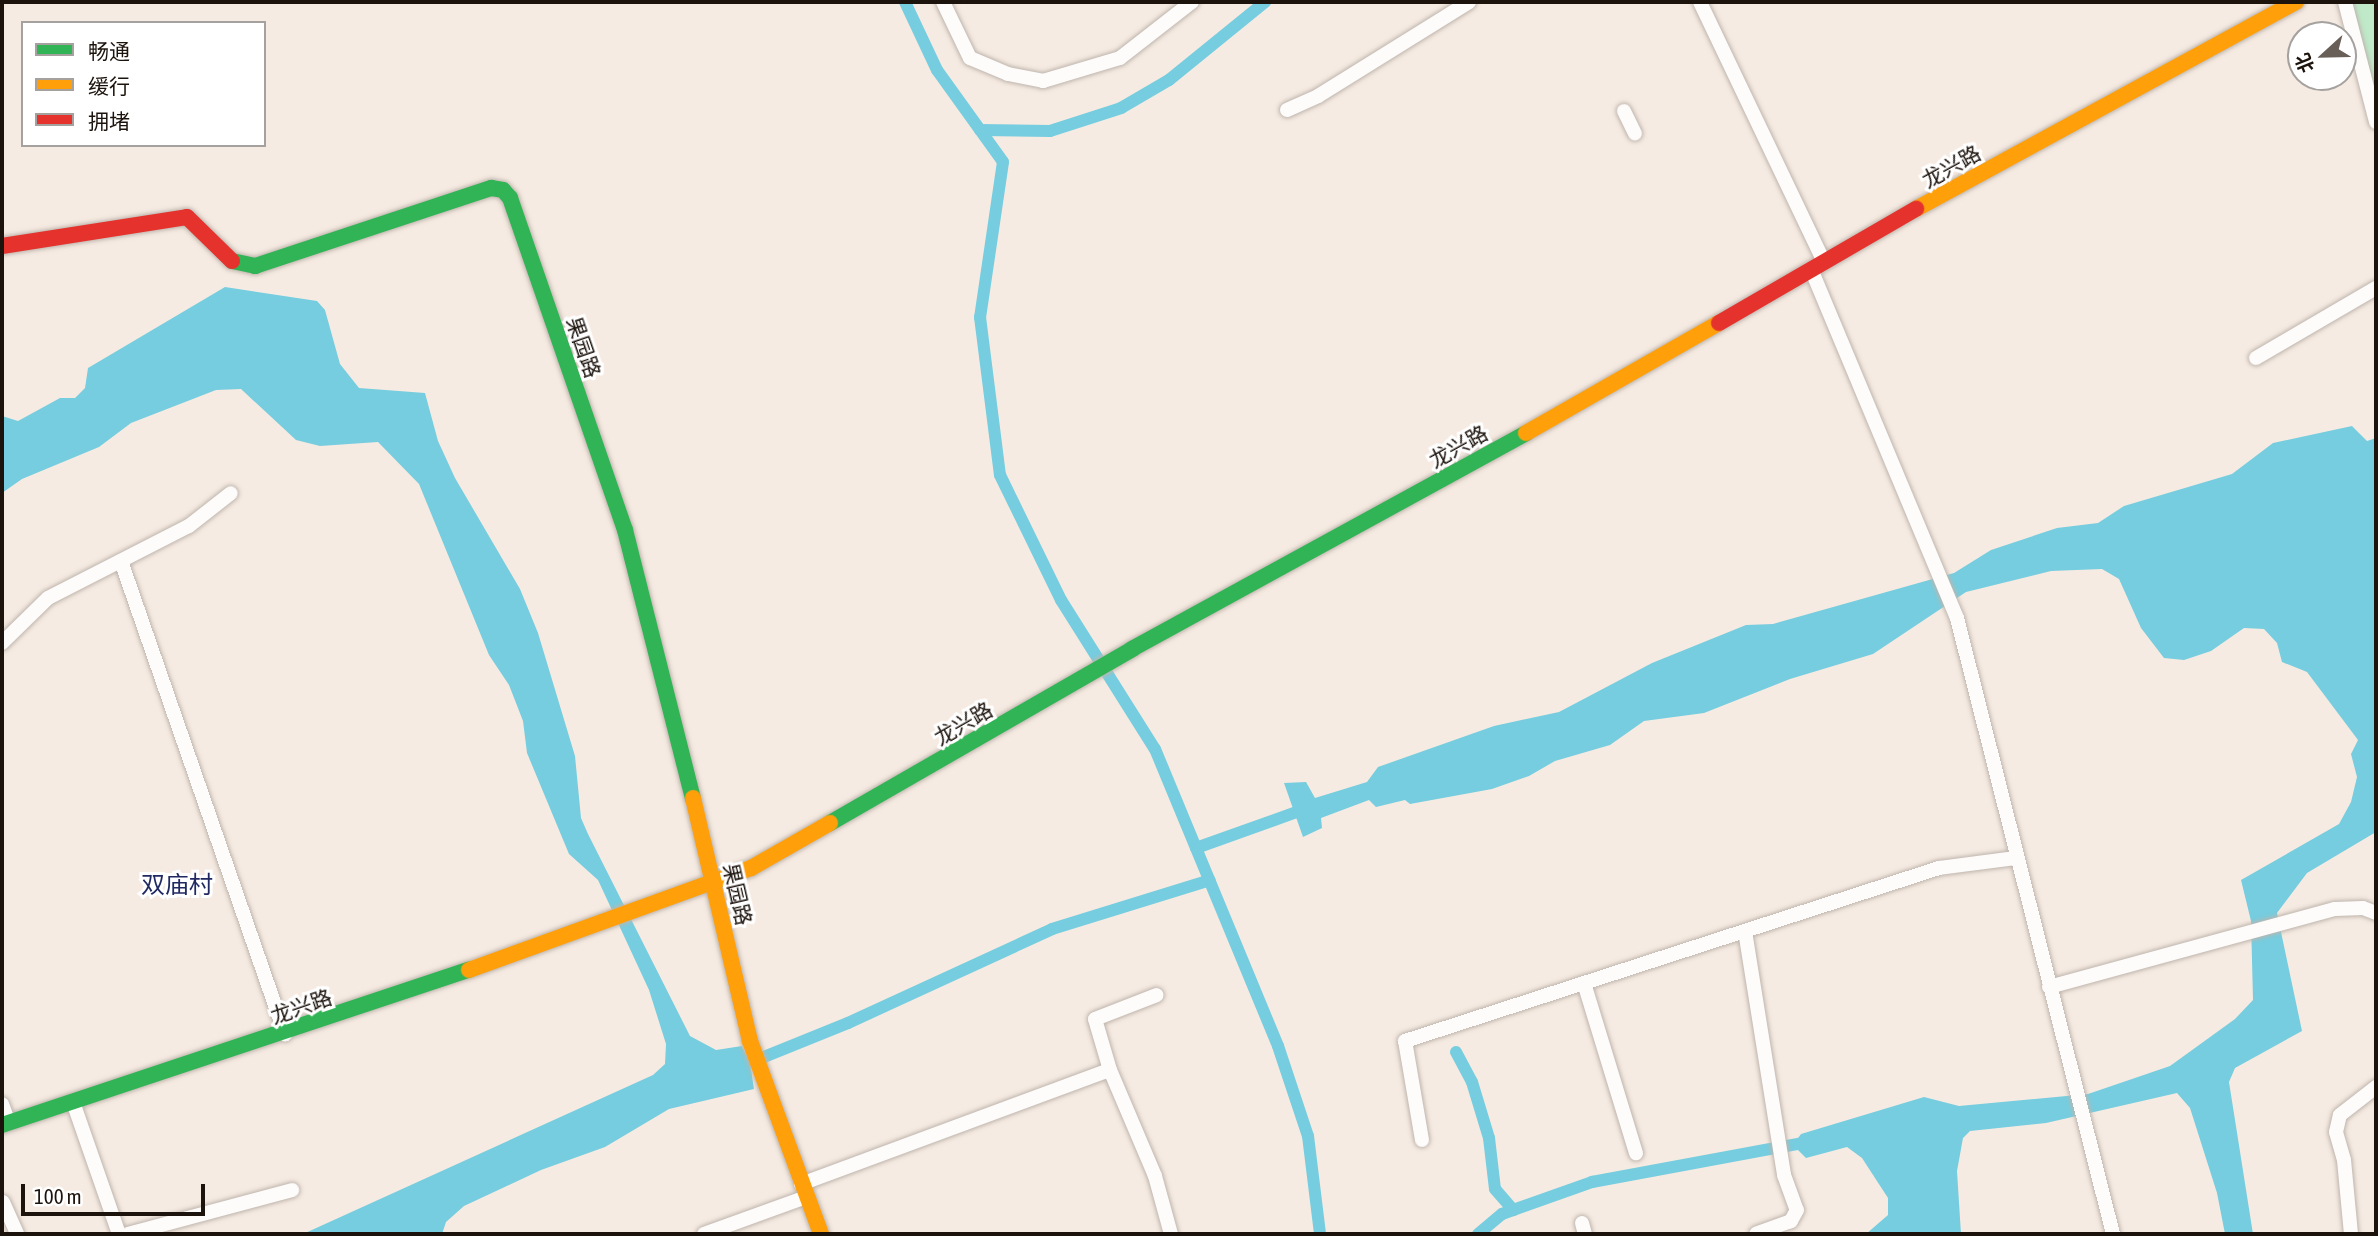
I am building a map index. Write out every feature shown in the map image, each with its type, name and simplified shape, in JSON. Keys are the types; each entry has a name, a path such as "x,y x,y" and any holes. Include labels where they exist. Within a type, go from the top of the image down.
{"street":[{"path":"943,2 970,58 1007,74 1043,81 1120,58 1192,2"},
{"path":"1287,110 1318,96 1469,2"},
{"path":"1700,2 1817,266 1956,615 2113,1234"},
{"name":"龙兴路","path":"5,1124 285,1034 612,923 751,868 1132,649 1595,395 1817,266 2295,2"},
{"path":"2345,2 2376,122"},
{"path":"1624,111 1635,134"},
{"name":"果园路","path":"2,246 187,217 229,260 255,266 491,188 503,190 510,198 625,530 715,884 750,1041 763,1083 821,1234"},
{"path":"2256,358 2376,288"},
{"path":"2,643 48,598 189,526 231,493"},
{"path":"121,561 285,1034"},
{"path":"1422,1140 1405,1041 1939,868 2016,858"},
{"path":"2049,987 2335,909 2363,908 2376,913"},
{"path":"1745,931 1784,1175 1797,1210 1791,1221 1756,1234"},
{"path":"1584,983 1636,1153"},
{"path":"1157,995 1095,1019 1110,1070 1155,1177 1171,1234"},
{"path":"704,1234 803,1190 1110,1070"},
{"path":"2351,1234 2344,1160 2336,1132 2340,1115 2376,1087"},
{"path":"73,1102 119,1234"},
{"path":"2,1104 5,1124"},
{"path":"128,1234 292,1190"},
{"path":"3,1202 17,1234"}],"green space":[{"path":"2350,2 2376,2 2376,119 2357,34 2357,21 2354,21"}],"water":[{"path":"225,287 317,301 325,310 340,364 359,388 425,393 438,441 455,478 520,589 538,633 575,756 581,818 588,834 690,1036 716,1050 742,1046 750,1062 754,1089 669,1109 605,1147 541,1170 464,1206 446,1222 442,1234 303,1234 653,1075 665,1064 666,1044 649,990 598,880 569,854 527,753 523,721 509,685 489,655 419,484 378,442 320,446 296,440 241,389 216,390 131,423 99,447 22,479 2,493 2,416 18,421 60,398 75,398 85,388 88,368"},
{"path":"2352,426 2367,441 2376,438 2376,832 2307,873 2277,913 2302,1031 2235,1068 2229,1082 2253,1234 2225,1234 2217,1193 2190,1108 2177,1093 2046,1123 1970,1131 1963,1138 1957,1171 1961,1234 1866,1234 1888,1215 1888,1198 1862,1158 1847,1147 1806,1158 1793,1145 1801,1134 1924,1097 1959,1106 2088,1094 2170,1066 2235,1019 2253,1000 2251,921 2241,880 2339,824 2351,802 2357,777 2351,754 2358,740 2307,672 2282,662 2277,643 2264,629 2244,628 2211,651 2184,660 2164,658 2141,628 2119,579 2102,569 2051,571 1966,592 1873,654 1790,679 1704,713 1644,721 1610,745 1555,761 1529,776 1492,789 1410,804 1405,800 1376,807 1369,800 1321,818 1322,828 1303,837 1284,783 1306,782 1315,798 1367,782 1378,767 1494,726 1559,712 1652,663 1746,625 1773,624 1954,573 1991,550 2057,528 2098,523 2124,506 2232,474 2273,443"}],"waterway":[{"path":"905,2 937,70 1003,162 980,317 1000,475 1061,600 1155,749 1278,1046 1308,1136 1320,1234"},
{"path":"980,130 1050,131 1121,108 1169,80 1265,2"},
{"path":"1196,848 1308,808"},
{"path":"754,1061 848,1023 1052,929 1210,880"},
{"path":"1456,1052 1472,1082 1489,1138 1495,1189 1513,1210"},
{"path":"1478,1234 1502,1214 1592,1182 1807,1142"}],"traffic: fast":[{"path":"232,261 255,266 491,188 503,190 510,198 625,530 693,798"},
{"path":"830,823 1132,649 1526,433"},
{"path":"2,1125 469,970"}],"traffic: slow":[{"path":"1916,209 2296,2"},
{"path":"1526,433 1719,323"},
{"path":"693,798 750,1041 821,1234"},
{"path":"469,970 751,868 830,823"}],"traffic: jam":[{"path":"1719,323 1916,209"},
{"path":"2,246 187,217 232,261"}],"district":[{"name":"双庙村","path":"177,885"}]}
